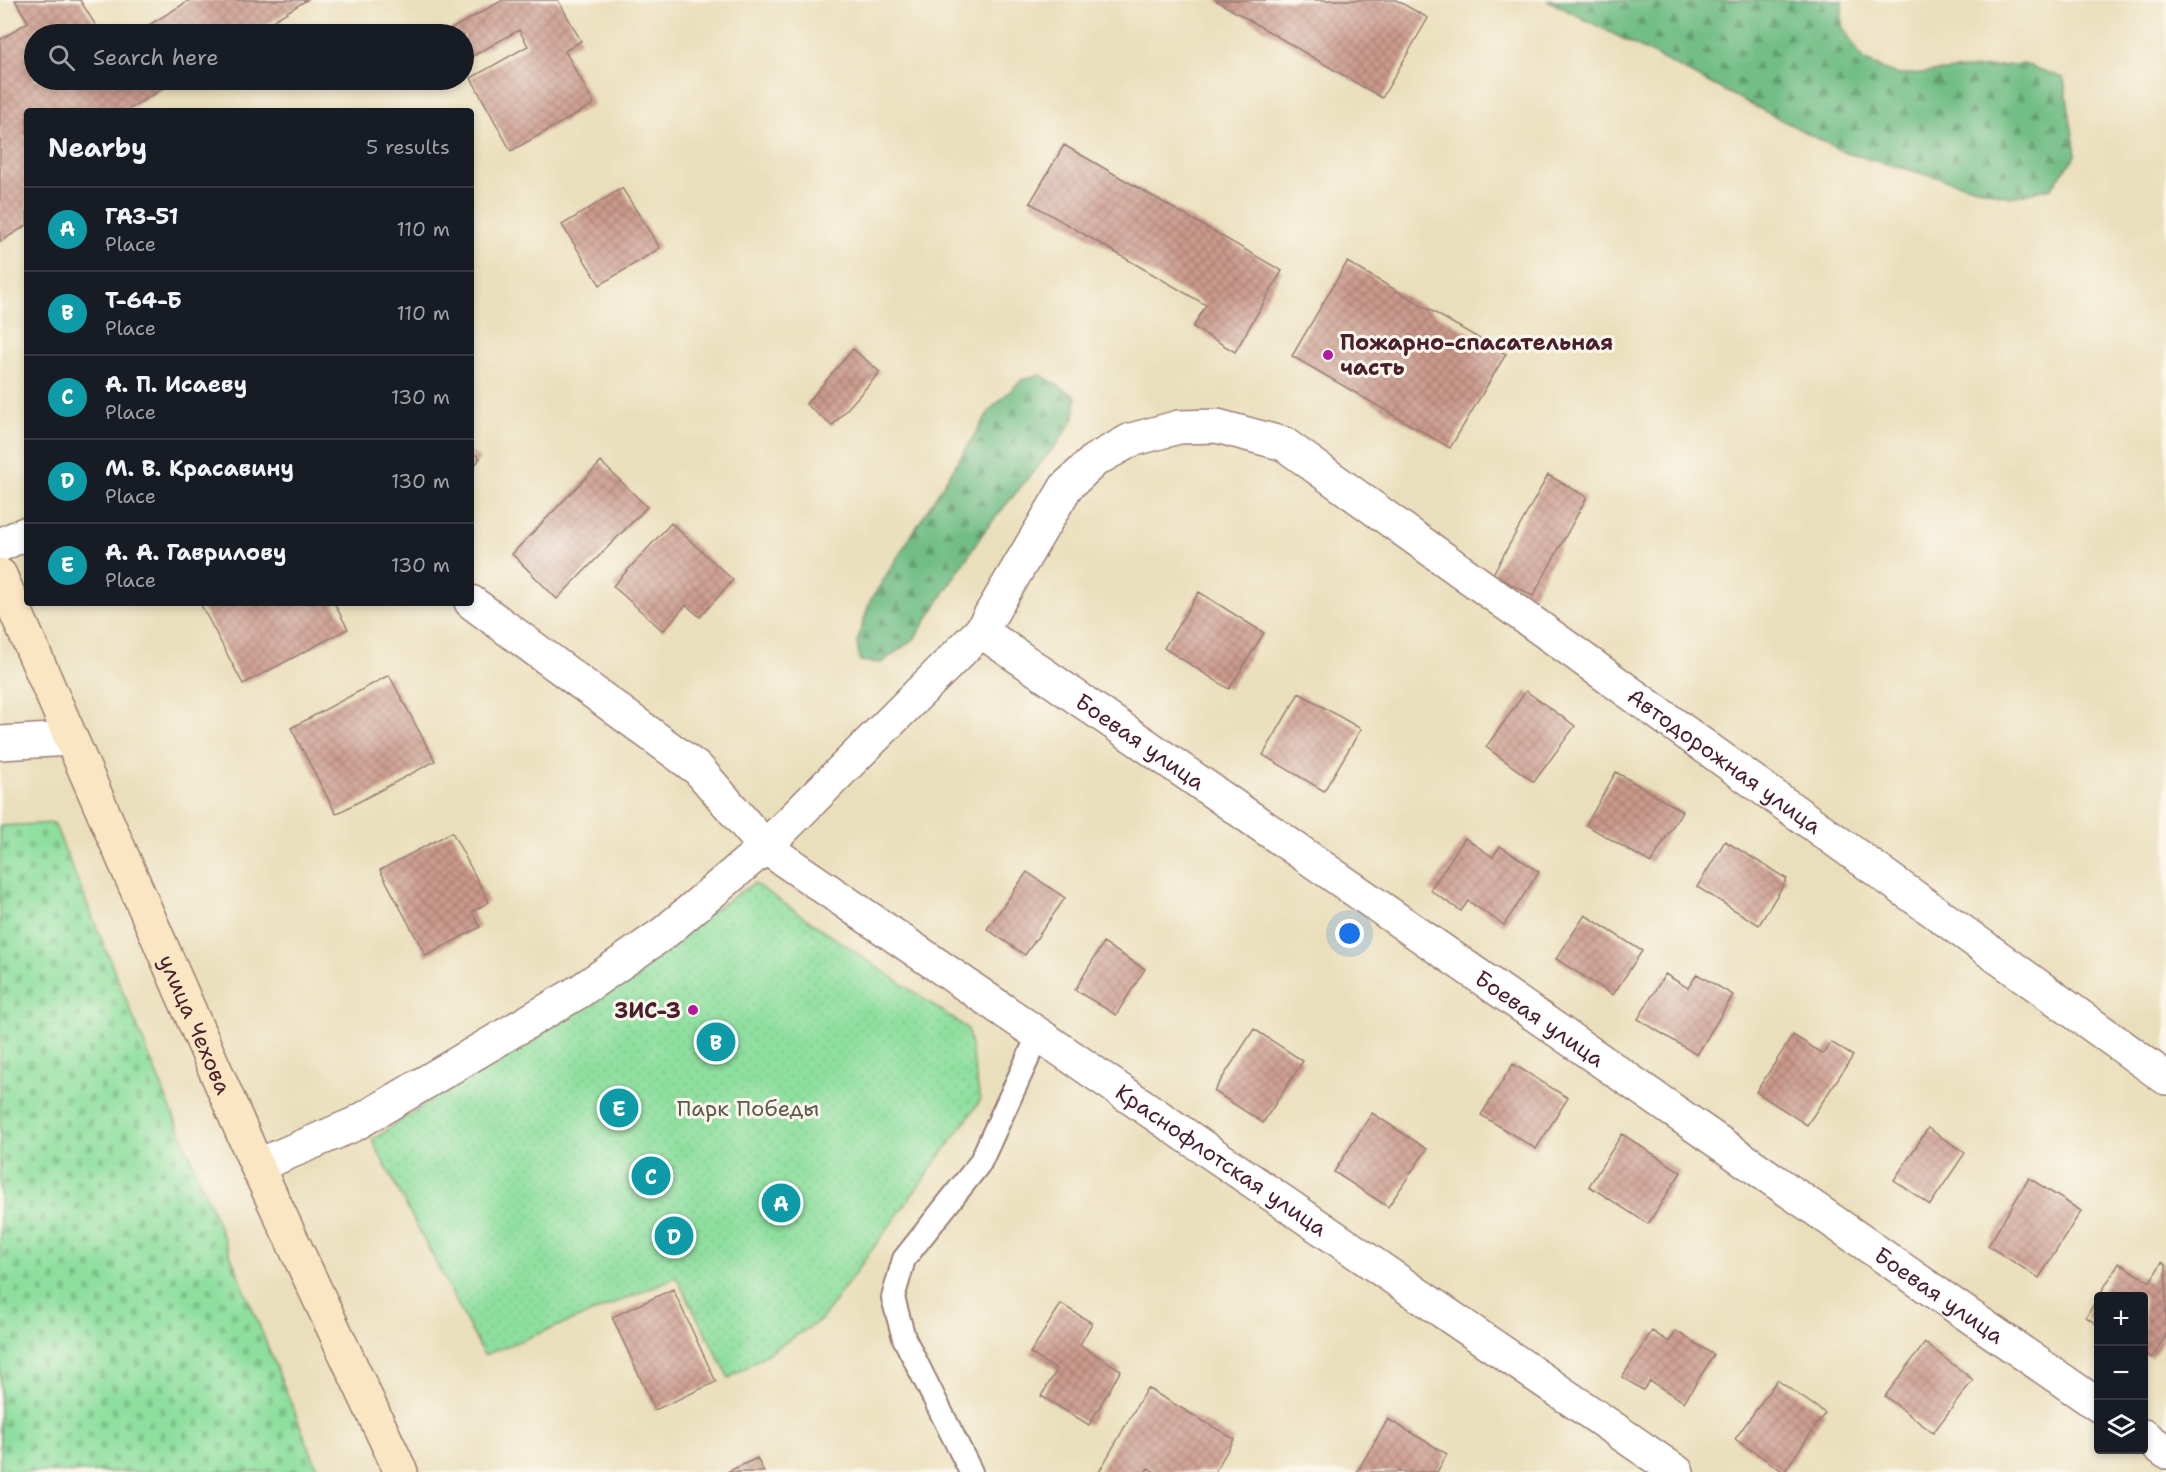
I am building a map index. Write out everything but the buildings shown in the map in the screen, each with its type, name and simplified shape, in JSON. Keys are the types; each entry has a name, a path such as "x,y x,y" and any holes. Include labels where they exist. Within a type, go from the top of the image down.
{"street":[{"name":"Автодорожная улица","path":"981,631 1066,487 1095,460 1131,440 1179,427 1217,426 1284,444 2166,1078"},
{"path":"0,545 24,534"},
{"name":"улица Чехова","path":"0,575 257,1166 401,1472"},
{"name":"Краснофлотская улица","path":"474,604 699,770 765,847 1677,1472"},
{"path":"257,1166 355,1124 579,991 664,933 765,847 981,631"},
{"name":"Боевая улица","path":"981,631 2094,1402"},
{"path":"0,743 71,739"},
{"path":"2148,1439 2166,1452"}],"lane":[{"path":"970,1472 904,1338 893,1298 904,1259 980,1163 1039,1034"}],"green space":[{"path":"1547,0 1842,0 1842,26 1863,60 1898,75 2024,64 2064,78 2076,155 2051,188 2011,197 1846,153"},
{"path":"1041,375 1076,397 1074,418 1063,436 985,530 914,639 881,663 860,661 857,642 870,601 991,409 1022,380"},
{"path":"54,823 319,1472 0,1472 0,826"},
{"name":"Парк Победы","path":"754,883 968,1029 980,1101 821,1320 729,1378 676,1277 484,1355 372,1140"}],"place":[{"name":"Пожарно-спасательная часть","path":"1328,355"},
{"name":"ЗИС-3","path":"693,1010"},
{"name":"Т-64-Б","path":"716,1042"},
{"name":"А. А. Гаврилову","path":"619,1108"},
{"name":"А. П. Исаеву","path":"651,1176"},
{"name":"ГАЗ-51","path":"781,1203"},
{"name":"М. В. Красавину","path":"674,1236"}]}
